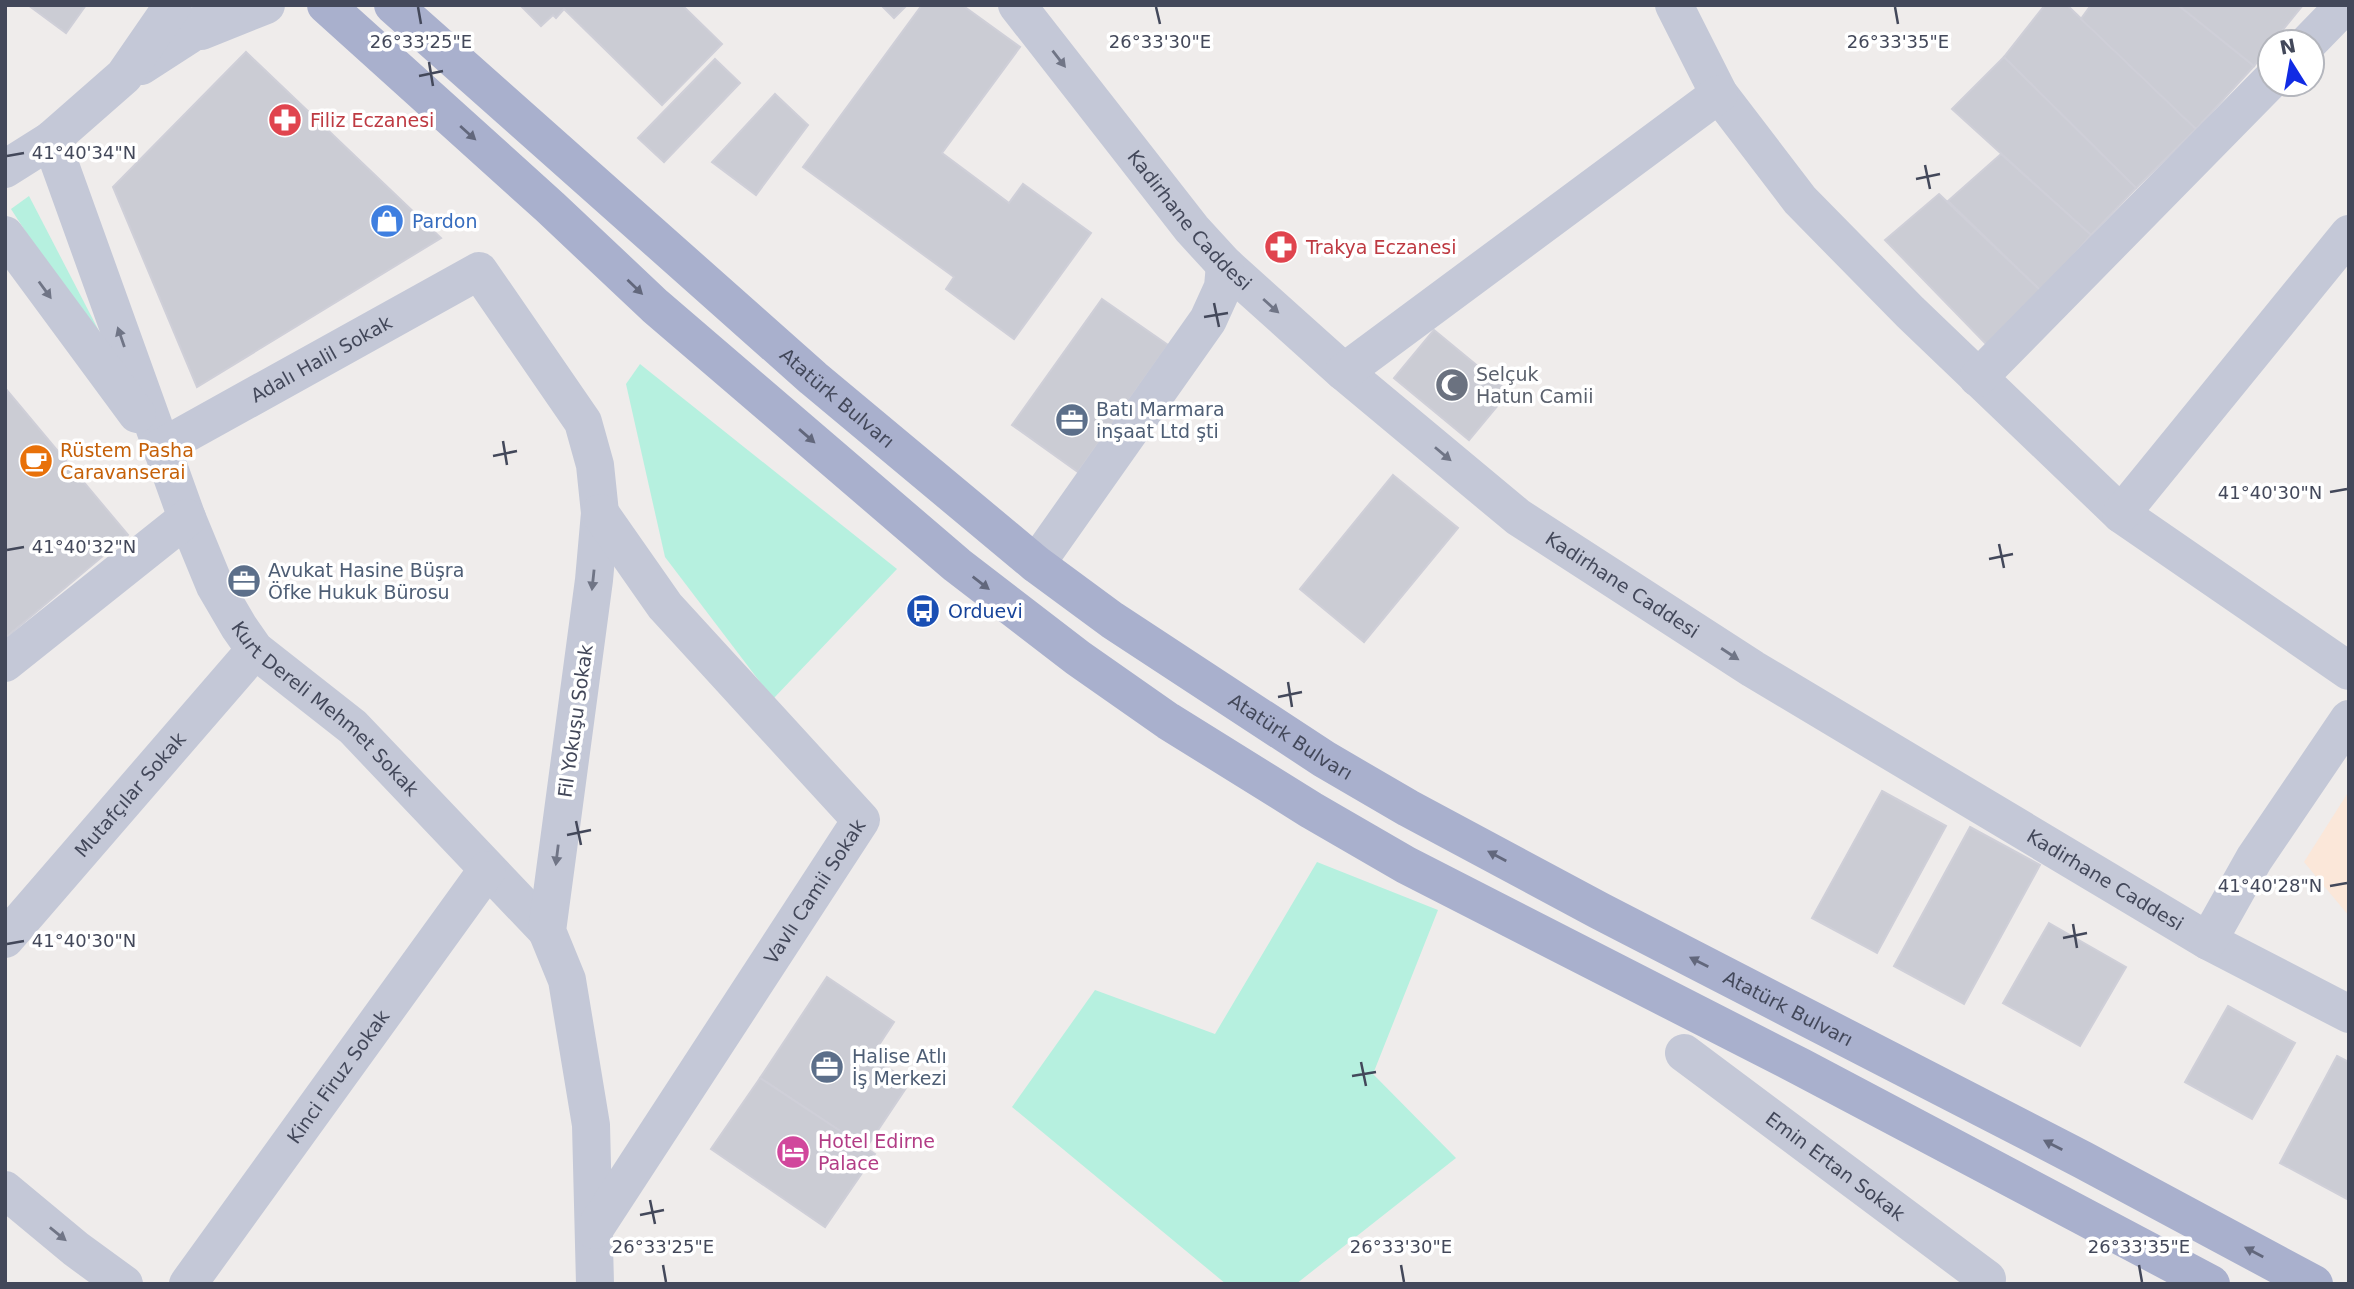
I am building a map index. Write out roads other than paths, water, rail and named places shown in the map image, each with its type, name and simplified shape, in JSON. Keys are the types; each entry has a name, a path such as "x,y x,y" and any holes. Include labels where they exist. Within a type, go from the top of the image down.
{"main road":[{"path":"326,5 550,207 655,306 957,565 1077,658 1168,721 1311,810 1406,865 1801,1067 2211,1284"},
{"name":"Atatürk Bulvarı","path":"393,5 813,378 1036,564 1112,620 1324,759 1408,808 1600,911 2083,1160 2314,1284"}],"street":[{"path":"5,169 51,140 124,76 181,20 224,5"},
{"path":"181,20 265,5"},
{"name":"Kadirhane Caddesi","path":"1017,5 1192,229 1225,265 1343,372 1518,517 1753,669 2208,941 2349,1014"},
{"path":"1674,5 1719,94 1800,200 1910,312 2120,514 2349,671"},
{"path":"2323,28 2345,5"},
{"path":"1343,372 1719,94"},
{"path":"1978,378 2256,95"},
{"name":"Kurt Dereli Mehmet Sokak","path":"51,140 187,518 215,586 255,650 353,727 547,931"},
{"path":"2120,514 2349,234"},
{"name":"Kurt Dereli Mehmet Sokak","path":"5,235 162,447"},
{"path":"1036,564 1208,320 1223,287 1225,265"},
{"name":"Adalı Halil Sokak","path":"162,447 479,271"},
{"name":"Fil Yokuşu Sokak","path":"479,271 583,422 595,465 600,513 594,580 547,931 567,980 591,1125 595,1284"},
{"name":"Vavlı Camii Sokak","path":"594,1230 861,820 665,606 600,513"},
{"path":"5,663 187,518"},
{"name":"Mutafçılar Sokak","path":"5,939 255,650"},
{"path":"2208,941 2255,859 2349,719"},
{"name":"Kinci Firuz Sokak","path":"188,1284 487,870"},
{"name":"Emin Ertan Sokak","path":"1684,1053 1985,1282"},
{"path":"5,1190 76,1249 124,1284"}],"place":[{"name":"Filiz Eczanesi","path":"285,120"},
{"name":"Pardon","path":"387,221"},
{"name":"Trakya Eczanesi","path":"1281,247"},
{"name":"Selçuk Hatun Camii","path":"1452,385"},
{"name":"Batı Marmara inşaat Ltd şti","path":"1072,420"},
{"name":"Rüstem Pasha Caravanserai","path":"36,461"},
{"name":"Avukat Hasine Büşra Öfke Hukuk Bürosu","path":"244,581"},
{"name":"Orduevi","path":"923,611"},
{"name":"Halise Atlı İş Merkezi","path":"827,1067"},
{"name":"Hotel Edirne Palace","path":"793,1152"}]}
